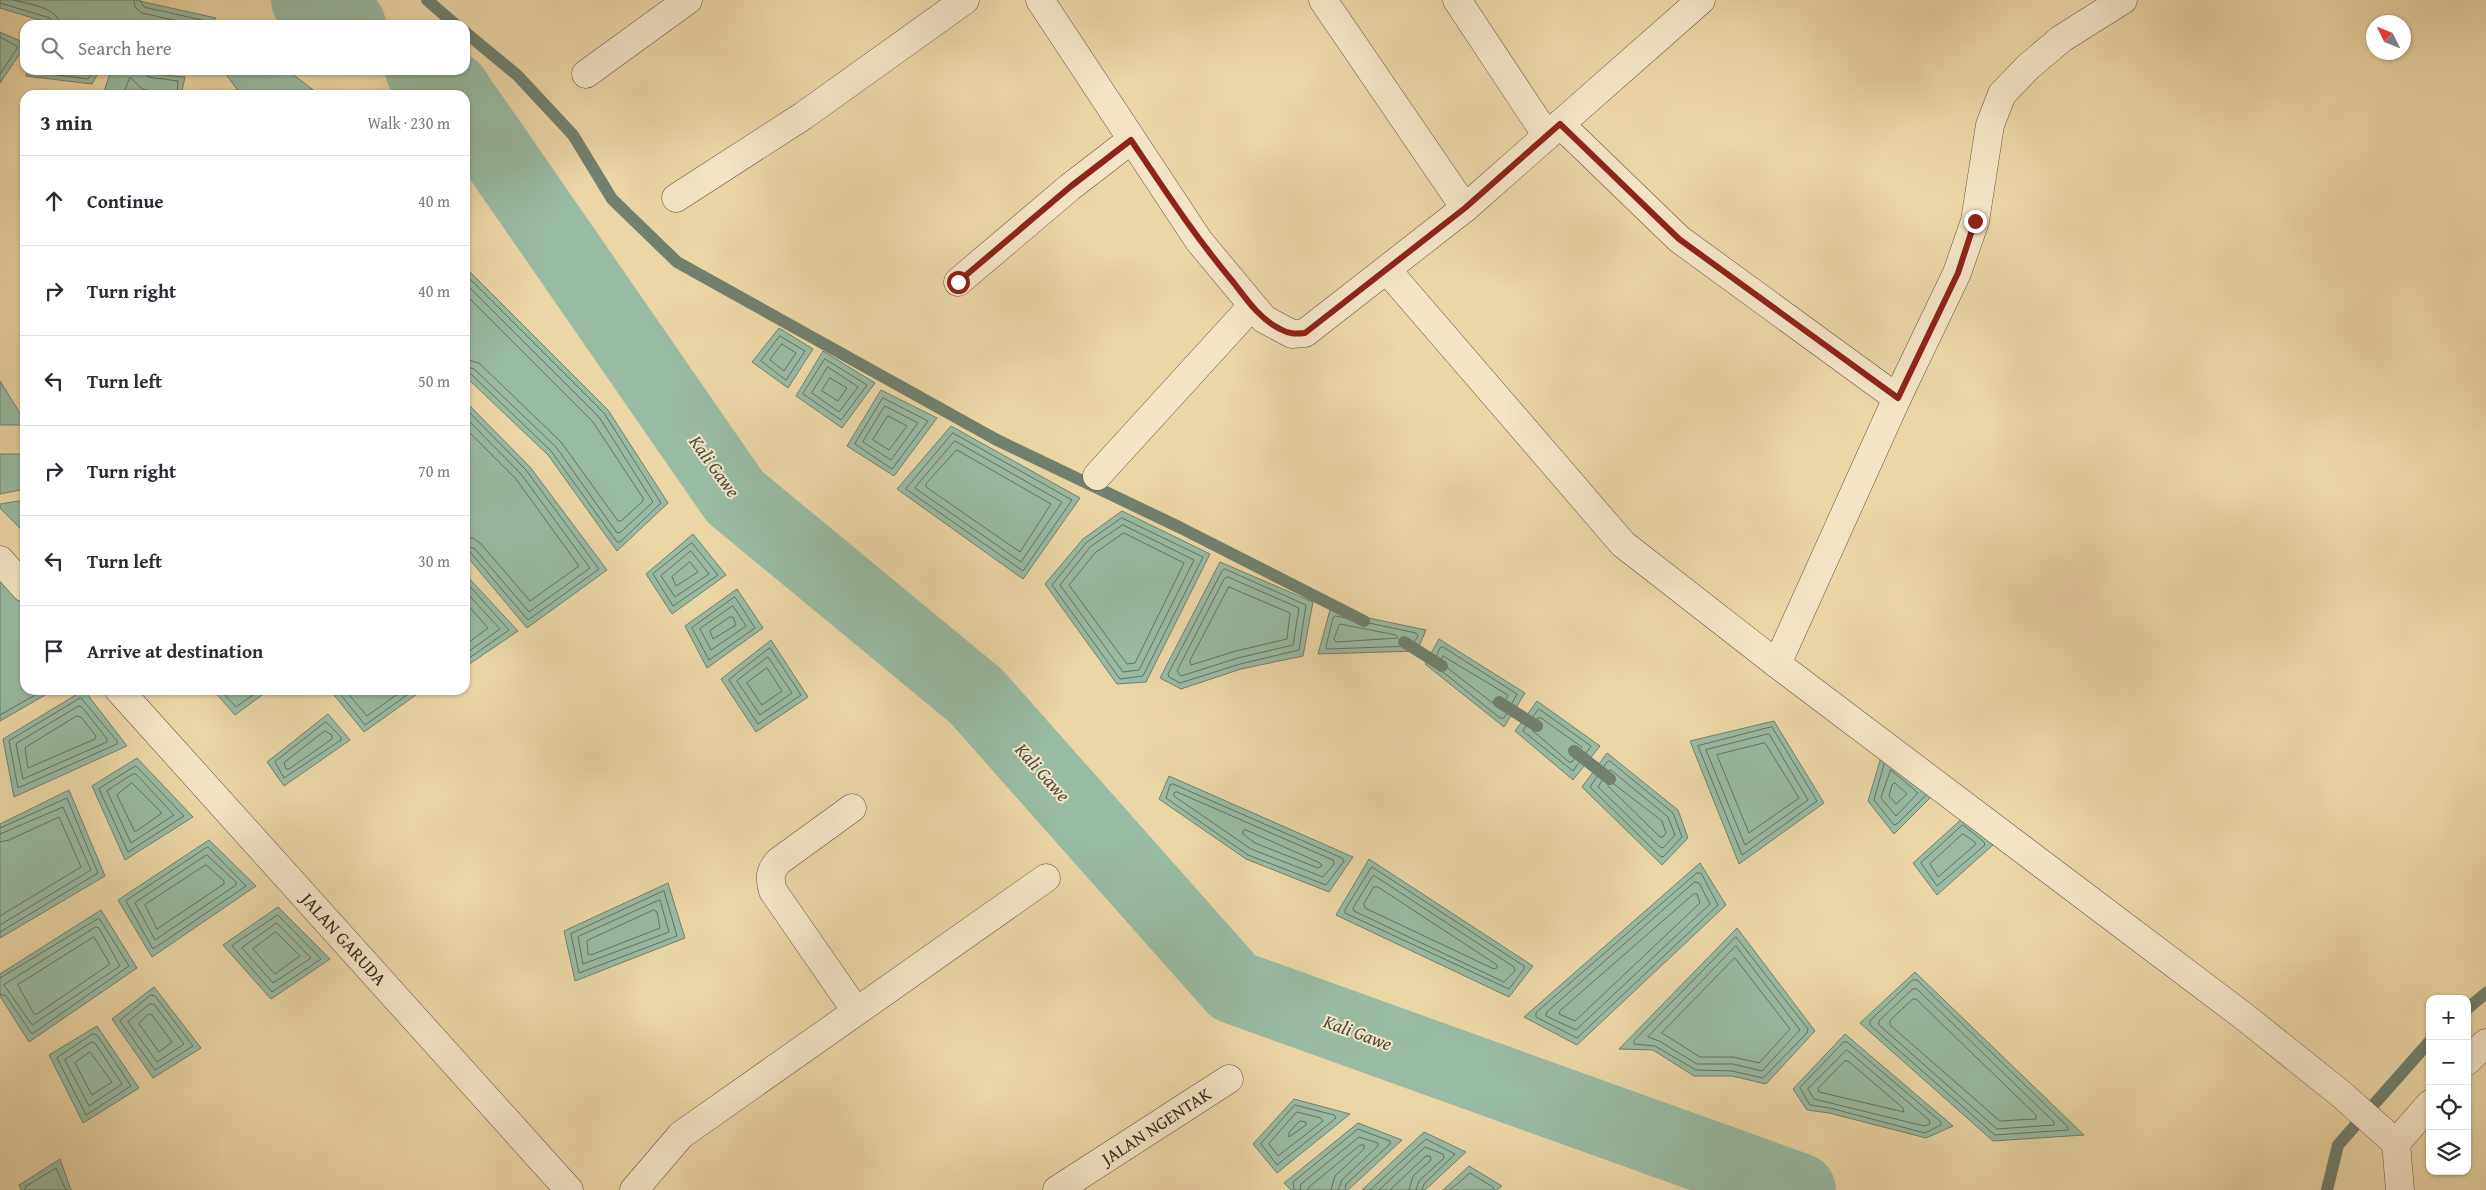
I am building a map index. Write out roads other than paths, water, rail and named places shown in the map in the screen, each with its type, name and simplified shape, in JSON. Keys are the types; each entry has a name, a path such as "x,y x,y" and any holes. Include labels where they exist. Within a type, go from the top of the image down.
{"street":[{"path":"586,74 688,0"},
{"path":"676,198 803,116 965,0"},
{"path":"1040,0 1199,241 1264,319 1279,329 1292,334 1305,333 1465,208 1701,0"},
{"path":"1323,0 1465,208"},
{"path":"1457,0 1554,130 1679,239 1898,398"},
{"path":"1777,664 1898,398 1954,282 1975,221 1990,125 2002,94 2028,67 2061,39 2123,0"},
{"path":"958,282 1070,187 1131,140"},
{"path":"1388,270 1623,544 1777,664 2246,1018 2341,1094 2390,1137 2400,1190"},
{"path":"1097,476 1252,306"},
{"path":"0,560 20,582"},
{"name":"JALAN GARUDA","path":"124,695 569,1190"},
{"path":"852,808 779,861 772,868 770,882 773,891 856,1011"},
{"path":"634,1190 681,1135 1046,878"},
{"path":"2471,1057 2486,1043"},
{"name":"JALAN NGENTAK","path":"1057,1190 1229,1079"},
{"path":"2390,1137 2426,1107"}],"water":[{"path":"0,0 135,0 216,18 215,20 40,20 0,8"},
{"path":"0,32 20,41 20,53 0,83"},
{"path":"26,75 97,75 92,84"},
{"path":"109,75 185,77 182,90 105,90"},
{"path":"227,75 294,75 313,90 237,90"},
{"path":"470,272 608,410 668,503 617,551 548,455 470,381"},
{"path":"779,328 813,349 788,388 752,362"},
{"path":"823,351 875,383 842,428 796,396"},
{"path":"0,381 20,413 20,425 0,425"},
{"path":"881,390 937,418 894,476 847,446"},
{"path":"470,406 530,467 607,570 527,628 470,560"},
{"path":"951,426 1080,498 1023,579 897,489"},
{"path":"0,454 20,454 20,490 0,494"},
{"path":"20,501 20,528 0,508 0,504"},
{"path":"1122,511 1210,554 1146,682 1117,684 1045,584 1083,539"},
{"path":"693,534 726,575 672,614 646,574"},
{"path":"1220,562 1313,602 1303,656 1241,669 1181,689 1160,678"},
{"path":"0,574 20,596 20,695 45,695 0,721"},
{"path":"470,579 518,631 470,664"},
{"path":"737,589 763,628 707,668 685,626"},
{"path":"1330,610 1426,630 1417,651 1318,654"},
{"path":"1439,639 1525,693 1504,727 1425,664"},
{"path":"771,640 808,697 756,732 721,679"},
{"path":"76,695 88,695 127,746 14,797 3,739"},
{"path":"217,695 262,695 235,715"},
{"path":"334,695 416,695 364,732"},
{"path":"1537,701 1600,746 1573,780 1515,731"},
{"path":"328,714 350,740 284,786 267,762"},
{"path":"1774,721 1824,803 1739,864 1690,741"},
{"path":"1884,747 1935,793 1894,834 1868,801"},
{"path":"1607,753 1678,810 1688,838 1662,865 1582,787"},
{"path":"137,758 193,817 125,860 92,786"},
{"path":"1169,776 1353,857 1329,892 1246,859 1159,799"},
{"path":"69,790 105,876 0,938 0,824"},
{"path":"1964,817 1994,844 1937,895 1913,863"},
{"path":"209,840 256,886 152,957 118,900"},
{"path":"1369,859 1533,966 1509,997 1336,915"},
{"path":"1700,863 1726,905 1577,1045 1524,1017"},
{"path":"668,883 685,938 575,981 564,931"},
{"path":"278,907 330,959 271,999 223,945"},
{"path":"101,910 137,968 29,1042 0,996 0,974"},
{"path":"1737,928 1815,1031 1766,1084 1732,1076 1694,1076 1653,1050 1619,1049"},
{"path":"1915,972 2084,1135 1993,1141 1860,1023"},
{"path":"154,987 201,1048 153,1078 112,1019"},
{"path":"97,1026 139,1088 83,1123 49,1055"},
{"path":"1845,1034 1953,1126 1926,1138 1829,1113 1807,1110 1793,1089"},
{"path":"1294,1099 1350,1114 1277,1173 1253,1144"},
{"path":"1358,1123 1402,1140 1348,1190 1291,1190 1284,1183"},
{"path":"1424,1132 1466,1152 1425,1190 1362,1190"},
{"path":"60,1159 71,1190 21,1190 19,1185"},
{"path":"1469,1166 1502,1186 1497,1190 1443,1190"}],"waterway":[{"name":"Kali Gawe","path":"308,0 341,20"},
{"path":"427,0 450,20"},
{"path":"470,36 517,75 573,135 612,199 677,262 997,440 1179,527 1364,621"},
{"name":"Kali Gawe","path":"430,75 454,90"},
{"name":"Kali Gawe","path":"470,114 735,497 976,696 1234,987 1799,1190"},
{"path":"1404,642 1442,666"},
{"path":"1499,702 1537,726"},
{"path":"1574,751 1610,779"},
{"path":"2471,1006 2486,993"},
{"path":"2327,1190 2338,1145 2426,1046"}]}
